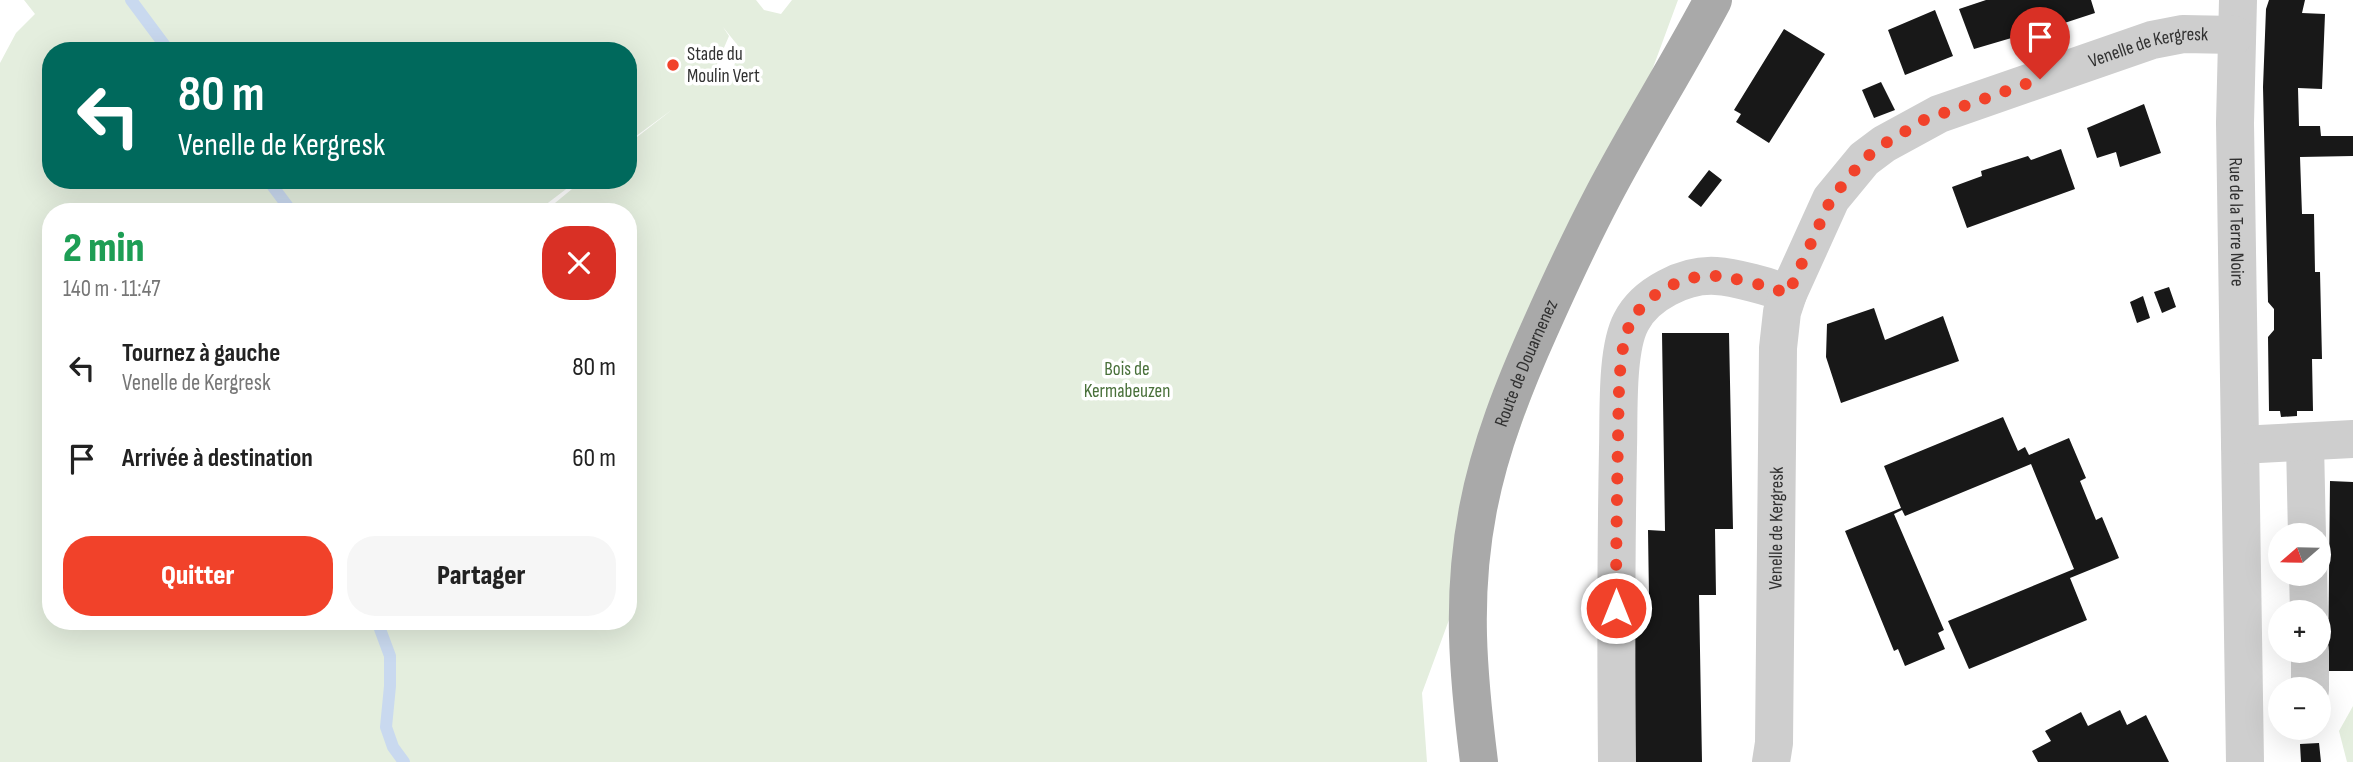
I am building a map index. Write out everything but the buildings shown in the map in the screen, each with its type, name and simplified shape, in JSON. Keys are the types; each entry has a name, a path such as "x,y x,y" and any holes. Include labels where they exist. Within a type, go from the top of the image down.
{"main road":[{"name":"Route de Douarnenez","path":"1479,762 1466,635 1478,508 1495,442 1524,365 1594,215 1713,0"}],"street":[{"name":"Venelle de Kergresk","path":"1772,762 1778,348 1782,312 1788,294 1831,199 1864,159 1911,127 1939,114 2151,40 2183,34 2236,18"},
{"name":"Rue de la Terre Noire","path":"2236,18 2245,762"},
{"path":"1617,762 1616,556 1619,407 1623,348 1631,322 1643,305 1661,291 1693,278 1716,275 1788,294"},
{"path":"2240,445 2353,439"},
{"path":"2305,443 2307,523"}],"green space":[{"name":"Bois de Kermabeuzen","path":"24,0 756,0 764,10 781,14 792,0 1678,0 1422,693 1427,762 0,762 0,63 16,33 35,14","holes":["723,27 739,47 730,82 711,78 729,36"]},
{"path":"2353,706 2353,762 2347,762 2339,731"}],"waterway":[{"path":"131,0 162,42"},
{"path":"275,189 285,203"},
{"path":"380,630 390,656 386,727 393,747 404,762"}],"place":[{"name":"Stade du Moulin Vert","path":"673,65"}],"route":[{"path":"1616,608 1619,407 1623,348 1631,322 1643,305 1661,291 1677,284 1693,278 1716,275 1788,294 1831,199 1864,159 1924,120 2040,79"}]}
